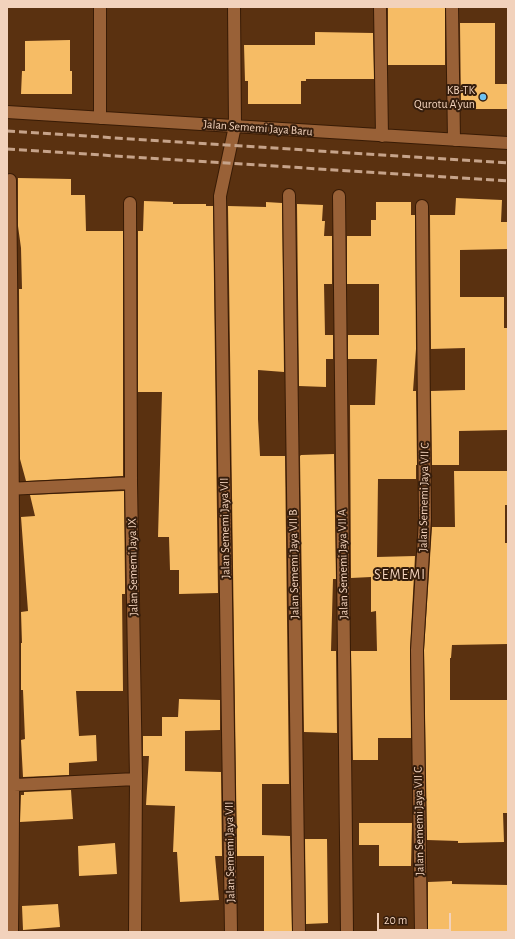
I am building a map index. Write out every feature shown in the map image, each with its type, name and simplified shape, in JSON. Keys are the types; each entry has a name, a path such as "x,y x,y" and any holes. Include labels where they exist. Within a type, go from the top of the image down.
{"street":[{"path":"100,7 100,118"},
{"name":"Jalan Sememi Jaya VII","path":"231,932 220,196 235,126 234,7"},
{"path":"380,7 382,136"},
{"path":"452,7 454,140"},
{"name":"Jalan Sememi Jaya Baru","path":"7,112 508,143"},
{"path":"10,180 10,489 14,785 12,932"},
{"name":"Jalan Sememi Jaya VII B","path":"289,195 299,932"},
{"name":"Jalan Sememi Jaya VII A","path":"339,196 347,932"},
{"name":"Jalan Sememi Jaya IX","path":"130,203 131,483 136,780 135,932"},
{"name":"Jalan Sememi Jaya VII C","path":"420,932 417,650 425,520 422,206"},
{"path":"10,489 131,483"},
{"path":"14,785 136,780"}],"building":[{"path":"388,7 445,7 445,65 388,65"},
{"path":"460,23 495,23 495,84 508,84 508,109 461,109"},
{"path":"315,32 373,33 374,79 306,79 306,81 301,81 301,104 248,104 248,81 245,81 244,45 315,45"},
{"path":"70,40 72,94 21,94 22,71 25,71 25,41"},
{"path":"18,178 71,179 71,195 85,195 86,231 123,231 123,476 26,481 20,459 19,289 22,289 21,248 18,226"},
{"path":"456,198 502,200 501,222 508,222 508,249 460,250 460,297 504,297 504,328 508,328 508,430 459,431 459,465 432,465 431,391 465,390 465,348 431,349 430,215 455,215"},
{"path":"144,201 173,202 173,204 206,204 206,206 213,206 218,593 179,594 179,570 170,570 169,537 158,537 162,392 138,392 138,231 143,231"},
{"path":"266,202 282,203 284,372 258,370 258,419 260,456 285,456 289,784 262,784 262,835 290,836 292,932 264,932 264,856 237,856 228,206 266,207"},
{"path":"376,202 411,202 411,215 415,215 416,349 413,391 416,391 416,479 378,479 377,557 415,556 410,650 411,738 378,738 378,760 353,760 351,651 377,651 376,611 371,612 371,577 351,578 350,405 375,405 377,359 348,359 348,335 379,335 379,284 347,284 347,236 371,236 371,220 376,220"},
{"path":"297,204 323,205 322,221 325,221 324,236 332,236 332,284 324,284 325,335 333,335 333,359 326,359 326,387 299,386"},
{"path":"334,454 336,579 333,579 331,651 336,651 337,733 304,732 300,456"},
{"path":"454,471 507,471 505,543 508,543 508,644 452,645 450,658 450,700 508,700 508,813 503,813 504,842 458,843 458,841 427,840 424,650 432,527 455,527"},
{"path":"124,491 125,594 122,594 123,691 76,691 79,736 96,735 97,761 69,763 69,775 23,777 21,740 25,739 23,690 21,690 21,612 28,611 21,517 35,516 30,495"},
{"path":"179,699 220,700 220,730 185,731 185,771 221,772 222,856 215,856 219,900 180,902 177,852 173,852 175,806 146,805 149,756 143,756 143,736 162,736 162,717 178,717"},
{"path":"71,790 73,819 20,822 21,795 24,795 24,792"},
{"path":"359,823 412,823 411,866 379,866 379,845 359,845"},
{"path":"305,839 327,839 328,923 306,924"},
{"path":"115,843 117,874 79,876 78,846"},
{"path":"452,881 452,884 508,885 508,932 428,932 428,882"},
{"path":"58,904 60,927 23,930 22,906"}],"railway":[{"path":"7,131 508,163"},
{"path":"7,149 508,181"}],"place":[{"name":"KB-TK Qurotu A'yun","path":"483,97"}],"district":[{"name":"SEMEMI","path":"400,575"}]}
